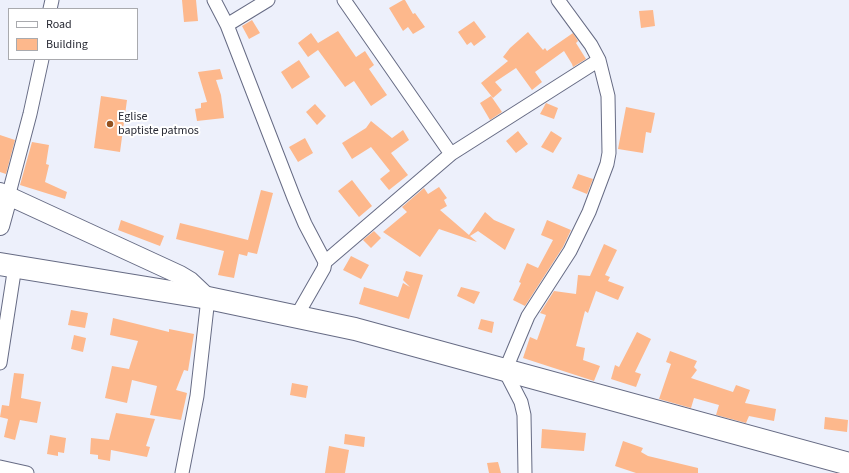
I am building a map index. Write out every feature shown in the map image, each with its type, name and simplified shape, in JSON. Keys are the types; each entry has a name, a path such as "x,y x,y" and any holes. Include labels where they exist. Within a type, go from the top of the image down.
{"highway":[{"path":"8,265 208,298 296,318 355,329 849,464"}],"street":[{"path":"214,0 227,25 305,224 325,262 324,268 296,318"},
{"path":"227,25 268,0"},
{"path":"344,0 450,154"},
{"path":"525,473 524,415 520,402 505,370 528,316 570,251 589,212 607,164 609,153 608,96 599,60 591,45 558,0"},
{"path":"0,226 4,195 30,114 42,60"},
{"path":"325,262 450,154 599,60"},
{"path":"4,195 180,275 208,298 197,396 182,473"},
{"path":"0,363 8,265"},
{"path":"0,466 27,473"}],"building":[{"path":"182,0 196,0 198,21 184,22"},
{"path":"405,0 413,14 415,13 425,27 413,34 408,27 403,31 389,8"},
{"path":"653,10 655,26 641,28 639,11"},
{"path":"252,20 260,33 249,39 242,26"},
{"path":"474,21 486,37 474,46 471,42 467,45 458,32"},
{"path":"338,31 356,57 365,51 374,65 369,69 387,95 371,106 354,81 345,87 318,50 308,57 298,43 311,33 318,43"},
{"path":"528,32 543,50 545,48 547,51 573,33 578,41 576,43 586,59 573,67 564,51 535,72 542,82 532,90 516,68 495,82 502,90 493,98 481,83 508,61 503,57 510,48"},
{"path":"299,60 310,77 292,89 281,72"},
{"path":"220,69 223,79 216,80 221,95 224,118 197,121 195,109 201,108 201,103 207,102 198,72"},
{"name":"Eglise baptiste patmos","path":"101,96 127,100 120,152 94,148"},
{"path":"491,96 502,112 490,120 480,103"},
{"path":"546,103 558,108 554,119 540,114"},
{"path":"315,104 326,116 317,125 306,112"},
{"path":"626,107 655,113 651,133 646,132 643,153 618,149"},
{"path":"371,121 392,138 403,130 409,140 391,153 408,175 389,190 380,179 390,171 371,147 352,159 342,143 366,128"},
{"path":"518,131 528,144 516,153 506,141"},
{"path":"551,131 562,138 553,153 541,147"},
{"path":"0,135 15,140 6,174 0,172"},
{"path":"305,138 313,153 298,162 289,147"},
{"path":"32,142 49,145 46,164 49,165 45,182 67,192 65,199 20,185"},
{"path":"578,174 593,179 587,194 572,188"},
{"path":"352,180 372,206 359,217 338,191"},
{"path":"439,187 447,198 444,200 447,206 440,210 469,235 485,212 494,220 515,229 505,250 478,231 470,236 477,242 439,229 420,257 383,232 407,212 402,207 424,188 428,194"},
{"path":"261,190 273,193 257,254 248,252 247,256 239,254 234,278 218,275 224,251 176,239 180,223 248,240"},
{"path":"121,220 164,236 160,246 118,230"},
{"path":"547,220 571,230 563,247 525,306 513,300 521,283 519,282 527,263 538,268 553,240 541,235"},
{"path":"374,231 381,238 371,248 363,240"},
{"path":"604,244 617,250 605,275 610,277 608,281 624,287 618,300 596,291 588,313 585,311 576,346 585,348 583,360 600,366 594,381 523,358 530,337 537,340 546,315 540,313 554,291 576,294 578,275 590,276"},
{"path":"351,256 369,265 361,279 343,270"},
{"path":"406,271 423,275 409,319 359,304 364,287 398,297 403,283 410,287 403,280"},
{"path":"461,287 480,292 474,304 457,296"},
{"path":"71,310 88,313 85,328 68,325"},
{"path":"113,318 169,332 169,329 194,334 188,371 184,370 176,390 187,393 181,420 150,415 157,386 132,380 127,403 105,398 112,366 129,369 138,341 110,335"},
{"path":"481,319 494,322 492,333 478,329"},
{"path":"637,332 651,339 635,372 641,374 636,387 611,379 615,365 619,367"},
{"path":"74,335 86,338 83,352 71,349"},
{"path":"670,351 697,361 694,367 697,370 691,378 733,392 736,385 750,390 745,403 776,409 774,421 749,416 746,423 716,415 719,405 694,398 691,408 659,399 671,364 666,362"},
{"path":"14,373 24,374 21,398 41,402 37,423 20,420 15,440 4,437 8,419 0,417 2,405 9,406"},
{"path":"292,383 308,386 306,398 290,395"},
{"path":"116,413 155,419 146,446 150,447 147,457 111,450 110,461 98,459 98,455 90,454 91,438 109,440"},
{"path":"825,417 848,420 847,432 824,429"},
{"path":"542,429 586,433 584,451 541,448"},
{"path":"345,434 365,437 364,447 344,444"},
{"path":"50,435 66,438 64,453 58,452 58,456 47,454"},
{"path":"623,441 643,448 641,452 648,456 698,468 698,473 636,473 615,466"},
{"path":"329,446 349,450 345,473 325,473"},
{"path":"498,462 501,473 489,473 487,463"}],"place":[{"name":"Eglise baptiste patmos","path":"110,124"}]}
